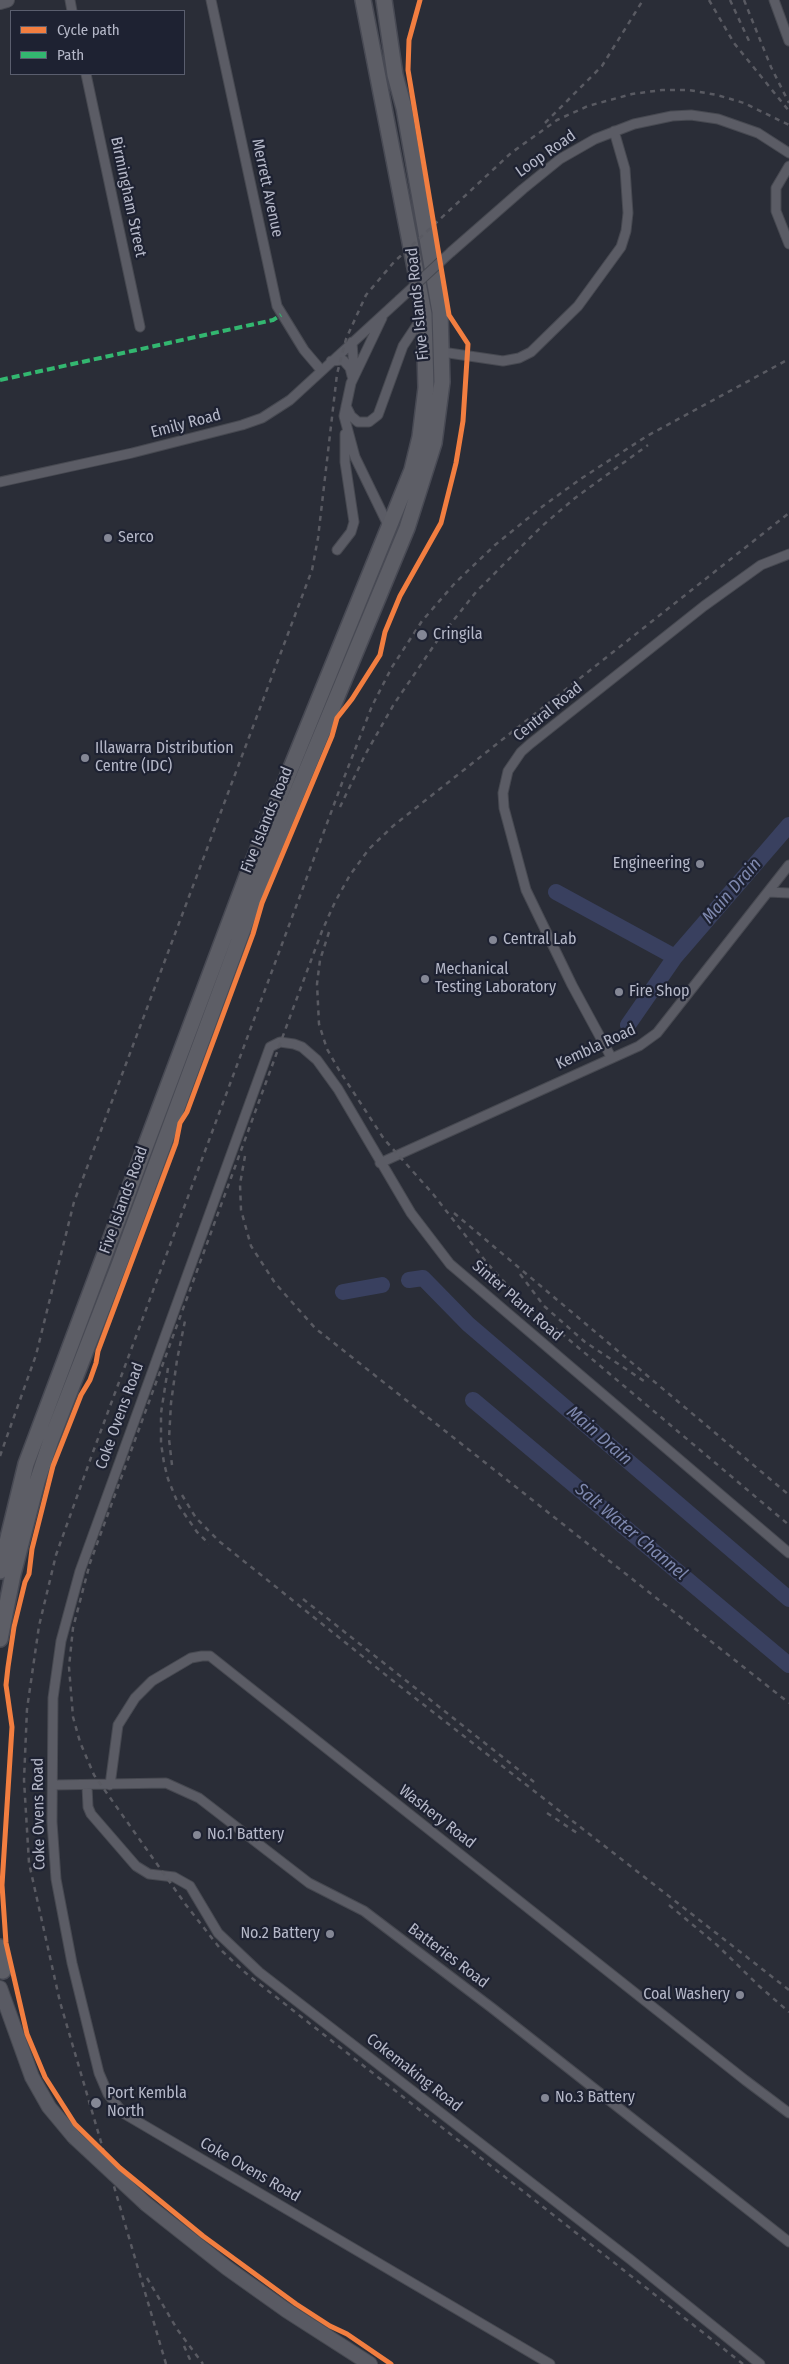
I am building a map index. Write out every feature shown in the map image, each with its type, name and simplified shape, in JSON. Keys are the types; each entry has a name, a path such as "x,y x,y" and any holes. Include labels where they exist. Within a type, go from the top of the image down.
{"main road":[{"name":"Five Islands Road","path":"0,1571 26,1464 247,876 412,470 422,428 426,388 424,314 363,0"},
{"name":"Five Islands Road","path":"0,1639 13,1574 37,1482 51,1440 119,1265 264,875 410,519 434,443 442,382 442,352 437,294 404,108 395,75 384,0"},
{"path":"392,0 404,108"},
{"path":"0,1947 2,1966"}],"street":[{"path":"0,2 7,0"},
{"name":"Merrett Avenue","path":"211,0 277,306 300,343 321,370"},
{"path":"774,0 789,41"},
{"name":"Birmingham Street","path":"86,75 140,327"},
{"name":"Loop Road","path":"352,342 523,188 560,159 576,149 614,131 653,119 691,115 718,119 738,125 758,133 789,153"},
{"path":"442,352 503,361 519,358 531,352 578,306 621,247 626,231 628,214 625,169 614,131"},
{"path":"789,166 776,188 776,211 789,244"},
{"name":"Loop Road","path":"385,313 351,381 344,416 355,457 389,527"},
{"path":"345,404 351,416 358,422 369,422 378,416 403,346 424,314"},
{"name":"Emily Road","path":"0,482 132,453 251,422 284,406 352,342"},
{"path":"351,381 354,362 352,342"},
{"path":"331,361 339,359 345,362 350,368 351,381"},
{"path":"337,550 354,525 348,480 344,416"},
{"path":"348,480 352,444"},
{"name":"Central Road","path":"611,1057 572,985 526,890 504,808 503,793 508,771 521,752 530,744 704,606 761,565 789,554"},
{"name":"Kembla Road","path":"380,1163 611,1057 639,1046 657,1033 789,866"},
{"path":"768,892 789,893"},
{"name":"Sinter Plant Road","path":"272,1045 280,1042 294,1044 302,1047 317,1060 338,1089 420,1228 450,1264 789,1554"},
{"name":"Coke Ovens Road","path":"272,1045 266,1053 80,1571 61,1641 53,1698 52,1822 56,1879 72,1963 99,2073 108,2094 115,2104 134,2120 260,2192 550,2364"},
{"name":"Washery Road","path":"110,1785 118,1725 135,1698 152,1681 192,1658 210,1656 789,2113"},
{"name":"Batteries Road","path":"53,1785 87,1786 166,1783 199,1798 308,1883 364,1911 492,2008 789,2242"},
{"name":"Cokemaking Road","path":"87,1786 88,1807 91,1814 136,1866 148,1874 178,1878 190,1886 218,1933 258,1972 631,2260 760,2364"},
{"path":"2,1966 11,2019"},
{"path":"0,1988 22,2054 32,2077 49,2107 74,2137 146,2204 227,2268 286,2310 370,2364"}],"waterway":[{"name":"Main Drain","path":"628,1025 675,957 789,825"},
{"name":"Main Drain","path":"556,892 675,957"},
{"name":"Main Drain","path":"409,1280 423,1278 468,1324 789,1599"},
{"name":"Main Drain","path":"343,1292 382,1285"},
{"name":"Salt Water Channel","path":"473,1400 789,1665"}],"railway":[{"path":"545,123 602,66 643,0"},
{"path":"709,0 734,43 789,111"},
{"path":"730,0 749,41"},
{"path":"744,0 771,67 789,103"},
{"path":"0,1456 36,1355 74,1202 312,570 318,538 337,374 346,339 366,295 394,262 511,153 557,120 588,106 632,94 662,90 689,90 717,95 744,103 789,125"},
{"path":"166,2364 60,2002 29,1863 24,1780 27,1709 39,1626 56,1555 342,783 372,706 392,667 422,621 455,583 495,545 543,506 647,436 789,359"},
{"path":"340,807 365,755 394,704 437,641 476,592 542,526 575,498 648,445"},
{"path":"743,2364 248,1975 222,1951 186,1905 94,1775 80,1742 73,1717 69,1667 73,1628 90,1563 322,931 350,875 369,849 393,826 789,513"},
{"path":"329,932 320,960 317,984 319,1024 327,1049 384,1139 433,1194 487,1263 516,1295 789,1525"},
{"path":"245,1156 240,1184 241,1210 251,1246 275,1283 315,1328 789,1703"},
{"path":"454,1213 789,1495"},
{"path":"520,1274 544,1306 585,1342 647,1383"},
{"path":"172,1465 169,1439 171,1403 185,1321"},
{"path":"168,1368 161,1413 161,1443 164,1463 179,1506 197,1532 209,1544"},
{"path":"182,1495 196,1518 220,1542 392,1680 789,1990"},
{"path":"303,1599 534,1782"},
{"path":"547,1813 577,1833"},
{"path":"669,1905 717,1945 789,2012"},
{"path":"147,2278 177,2329 203,2364"},
{"path":"184,2346 192,2364"}],"marked path":[{"path":"0,380 273,320 281,315"}],"cycle path":[{"path":"391,2364 347,2334 330,2326 296,2304 203,2236 120,2168 75,2124 45,2077 27,2034 6,1943 2,1885 12,1727 6,1685 8,1667 14,1627 25,1582 29,1574 32,1549 53,1466 81,1395 90,1380 98,1351 176,1143 180,1123 187,1112 253,934 262,903 332,736 337,718 352,699 380,655 385,632 400,596 441,523 456,463 463,421 468,344 449,315 408,70 409,40 420,0"}],"place":[{"name":"Serco","path":"108,538"},
{"name":"Cringila","path":"422,635"},
{"name":"Illawarra Distribution Centre (IDC)","path":"85,758"},
{"name":"Engineering","path":"700,864"},
{"name":"Central Lab","path":"493,940"},
{"name":"Mechanical Testing Laboratory","path":"425,979"},
{"name":"Fire Shop","path":"619,992"},
{"name":"No.1 Battery","path":"197,1835"},
{"name":"No.2 Battery","path":"330,1934"},
{"name":"Coal Washery","path":"740,1995"},
{"name":"No.3 Battery","path":"545,2098"},
{"name":"Port Kembla North","path":"96,2103"}]}
